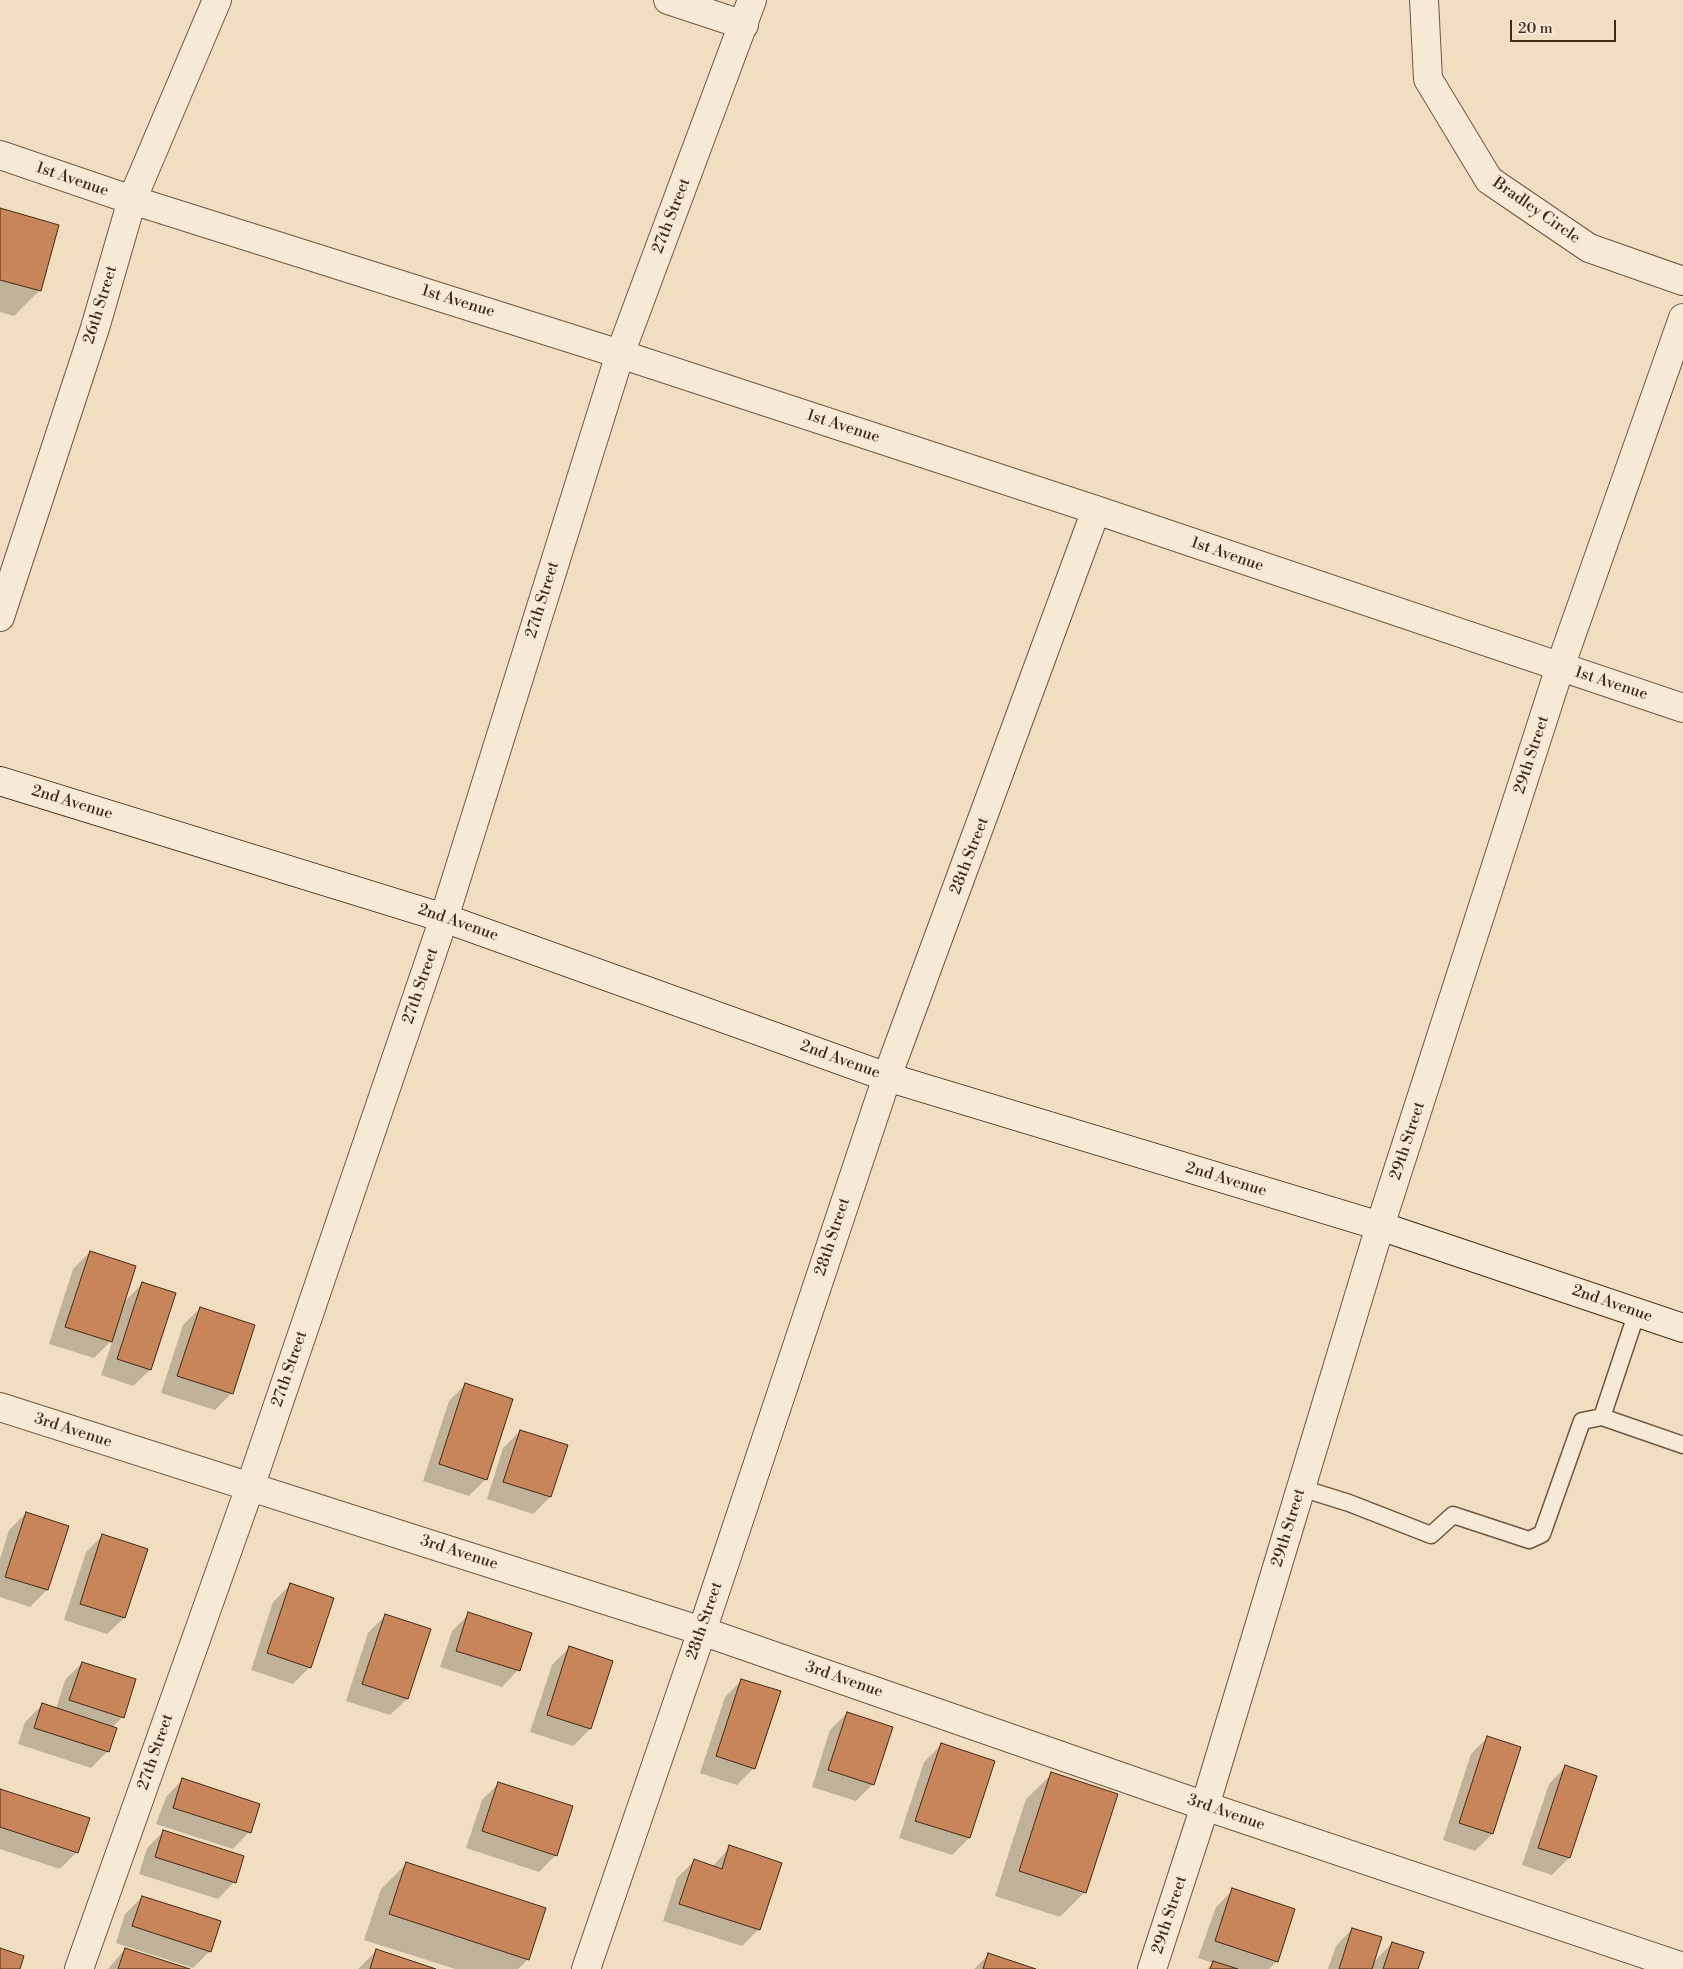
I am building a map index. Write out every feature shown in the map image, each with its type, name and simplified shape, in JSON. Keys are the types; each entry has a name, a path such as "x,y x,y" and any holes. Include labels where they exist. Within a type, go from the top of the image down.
{"street":[{"name":"26th Street","path":"0,617 95,328 132,200 217,0"},
{"path":"668,0 748,12"},
{"name":"Bradley Circle","path":"1424,0 1428,79 1489,180 1589,248 1683,281"},
{"name":"27th Street","path":"79,1969 250,1487 444,918 620,354 748,12"},
{"name":"1st Avenue","path":"0,156 132,200 620,354 1096,510 1683,708"},
{"name":"29th Street","path":"1152,1969 1205,1806 1380,1226 1560,667 1683,318"},
{"name":"28th Street","path":"586,1969 702,1631 887,1077 1096,510"},
{"name":"2nd Avenue","path":"0,781 444,918 887,1077 1380,1226 1683,1328"},
{"name":"3rd Avenue","path":"0,1407 702,1631 1205,1806 1683,1967"}],"lane":[{"path":"1602,1417 1636,1312"},
{"path":"1301,1488 1349,1503 1431,1535 1453,1515 1529,1540 1542,1534 1582,1421 1602,1417 1683,1445"}],"building":[{"path":"0,208 59,225 41,291 0,280"},
{"path":"90,1251 136,1266 112,1342 65,1327"},
{"path":"142,1282 176,1293 151,1370 117,1359"},
{"path":"200,1307 255,1325 233,1394 177,1376"},
{"path":"465,1383 513,1399 487,1480 439,1464"},
{"path":"520,1430 568,1445 551,1497 503,1482"},
{"path":"26,1512 69,1526 48,1590 5,1577"},
{"path":"102,1534 148,1549 125,1618 80,1604"},
{"path":"290,1583 334,1598 311,1668 267,1653"},
{"path":"468,1612 532,1633 520,1671 456,1651"},
{"path":"385,1614 431,1629 408,1699 362,1684"},
{"path":"569,1646 613,1661 591,1729 547,1715"},
{"path":"82,1662 136,1679 124,1718 69,1700"},
{"path":"741,1679 781,1691 755,1769 716,1756"},
{"path":"42,1703 117,1728 109,1752 34,1728"},
{"path":"847,1712 893,1727 874,1785 828,1770"},
{"path":"1487,1736 1521,1747 1493,1834 1459,1823"},
{"path":"941,1743 995,1761 970,1838 915,1821"},
{"path":"1565,1765 1597,1776 1570,1858 1538,1848"},
{"path":"1051,1772 1118,1794 1086,1893 1019,1871"},
{"path":"182,1778 260,1804 251,1833 173,1808"},
{"path":"498,1782 573,1806 557,1856 482,1831"},
{"path":"0,1789 90,1818 78,1853 0,1827"},
{"path":"163,1830 244,1856 236,1883 155,1857"},
{"path":"729,1845 782,1863 760,1930 679,1904 694,1859 722,1869"},
{"path":"406,1862 546,1908 529,1960 389,1914"},
{"path":"1232,1888 1295,1909 1278,1962 1215,1941"},
{"path":"142,1896 221,1921 211,1952 132,1926"},
{"path":"1352,1928 1382,1937 1372,1969 1339,1969"},
{"path":"1392,1942 1424,1952 1418,1969 1383,1969"},
{"path":"0,1948 24,1956 20,1969 0,1969"},
{"path":"125,1948 190,1969 118,1969"},
{"path":"376,1949 436,1969 370,1969"},
{"path":"988,1953 1036,1969 983,1969"},
{"path":"1213,1961 1238,1969 1210,1969"}]}
